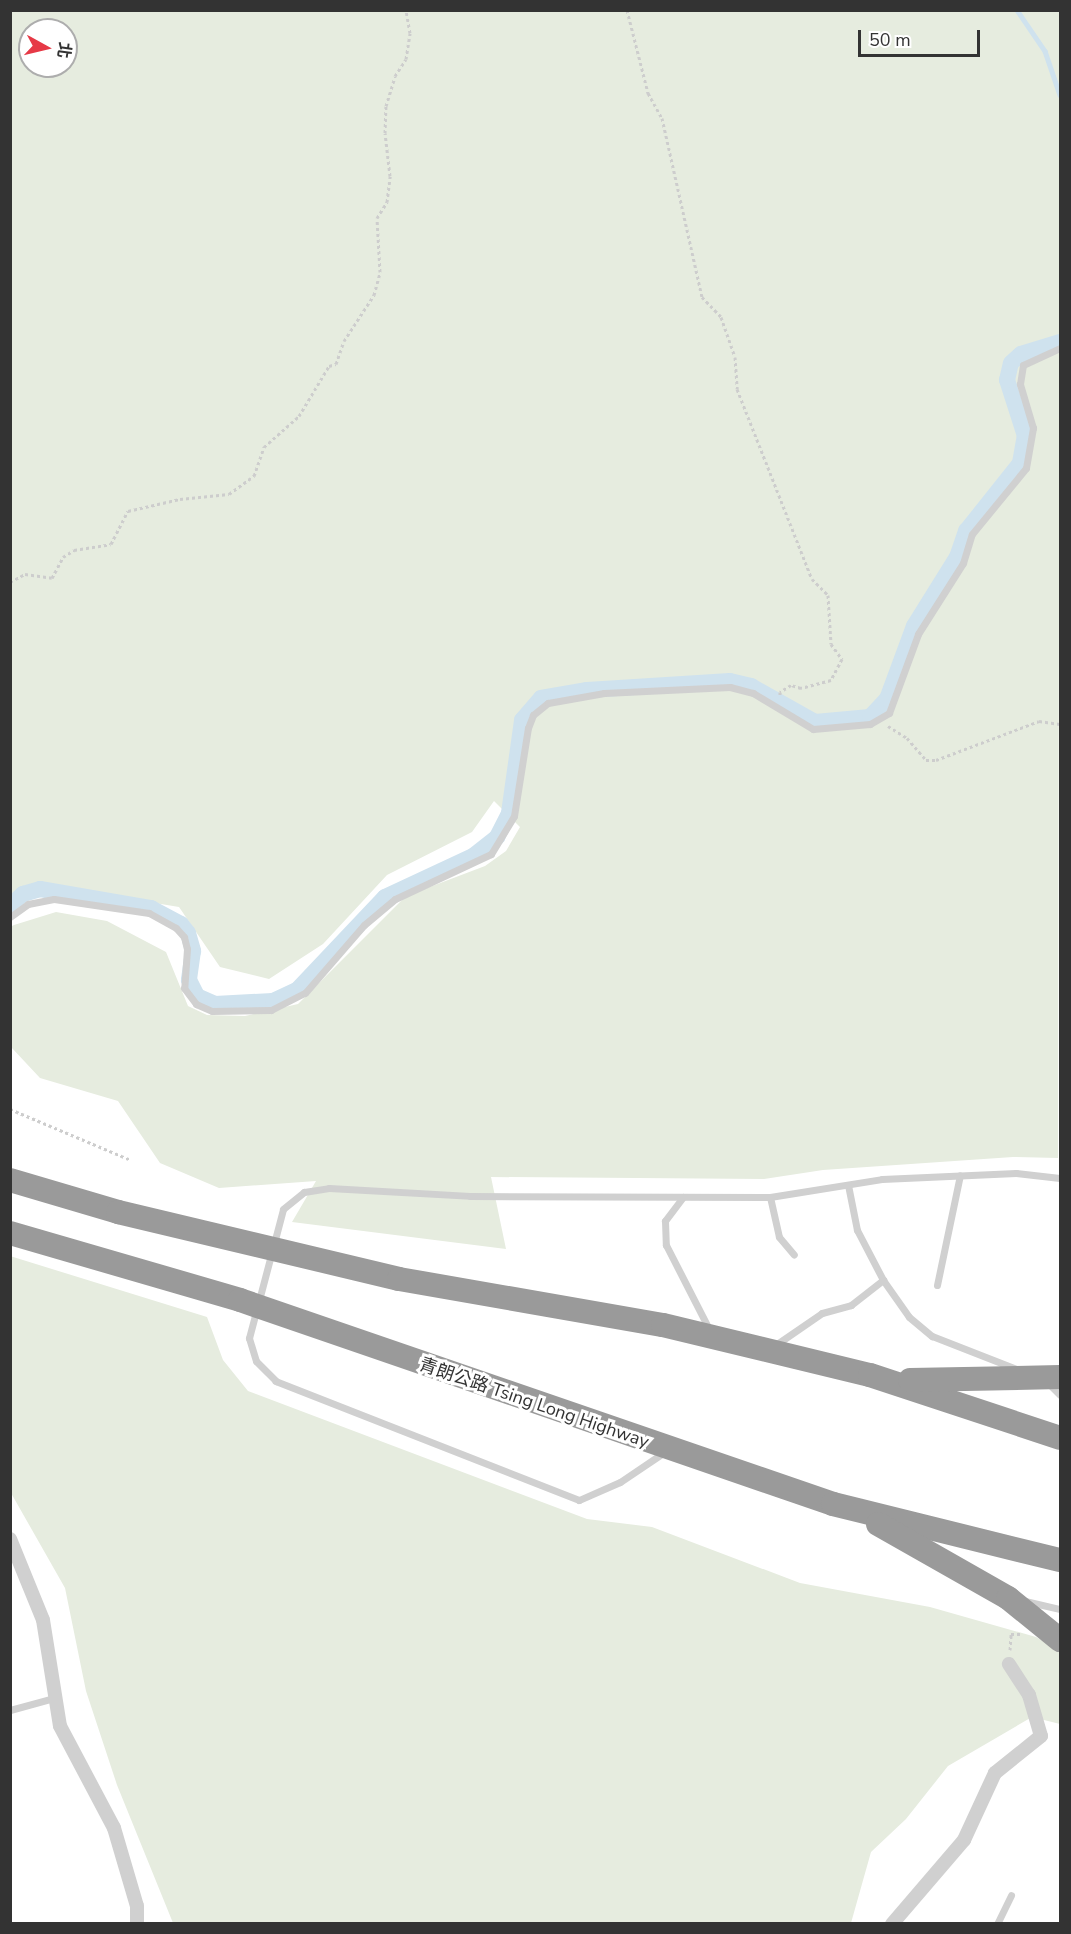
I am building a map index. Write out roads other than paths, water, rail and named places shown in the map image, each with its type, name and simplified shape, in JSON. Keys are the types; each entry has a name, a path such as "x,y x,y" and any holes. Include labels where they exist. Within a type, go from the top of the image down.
{"highway":[{"path":"10,1180 118,1212 399,1279 712,1337 891,1380 1060,1438"},
{"name":"青朗公路 Tsing Long Highway","path":"10,1233 240,1300 668,1450 855,1511 1060,1560"},
{"path":"891,1380 1057,1384"},
{"path":"855,1511 1008,1598 1060,1640"}],"street":[{"path":"10,1539 43,1620 54,1698 70,1749 114,1828 137,1906 137,1923"},
{"path":"892,1923 964,1840 995,1773 1041,1736 1029,1695 1009,1664"}],"lane":[{"path":"10,917 28,904 54,899 149,913 176,928 184,937 188,949 184,988 196,1004 213,1011 271,1010 305,993 364,925 395,899 491,854 514,816 528,728 533,714 548,703 604,693 730,687 753,693 813,729 860,726 889,713 918,634 963,563 972,534 1026,468 1033,428 1018,374 1031,360 1060,348"},
{"path":"668,1450 620,1482 579,1500 276,1381 256,1361 250,1331 277,1222 293,1198 310,1190 329,1188 470,1196 770,1197 848,1185 960,1175 1016,1173 1060,1178"},
{"path":"937,1285 960,1175"},
{"path":"848,1185 857,1230 883,1280 909,1317 932,1336 1057,1384"},
{"path":"683,1197 665,1221 666,1245 712,1337"},
{"path":"770,1197 779,1237 794,1255"},
{"path":"768,1350 822,1313 851,1305 883,1280"},
{"path":"1008,1598 1060,1609"},
{"path":"10,1710 54,1698"},
{"path":"997,1923 1011,1895"}],"waterway":[{"path":"1017,10 1045,51 1060,95"},
{"path":"10,906 23,894 40,889 151,908 181,924 188,933 193,951 189,980 197,996 215,1004 273,1001 297,990 385,897 473,856 497,837 509,813 522,720 541,698 587,690 730,681 751,686 815,722 870,717 887,699 914,626 957,557 966,531 1020,463 1025,436 1007,380 1011,363 1021,354 1060,342"}]}
